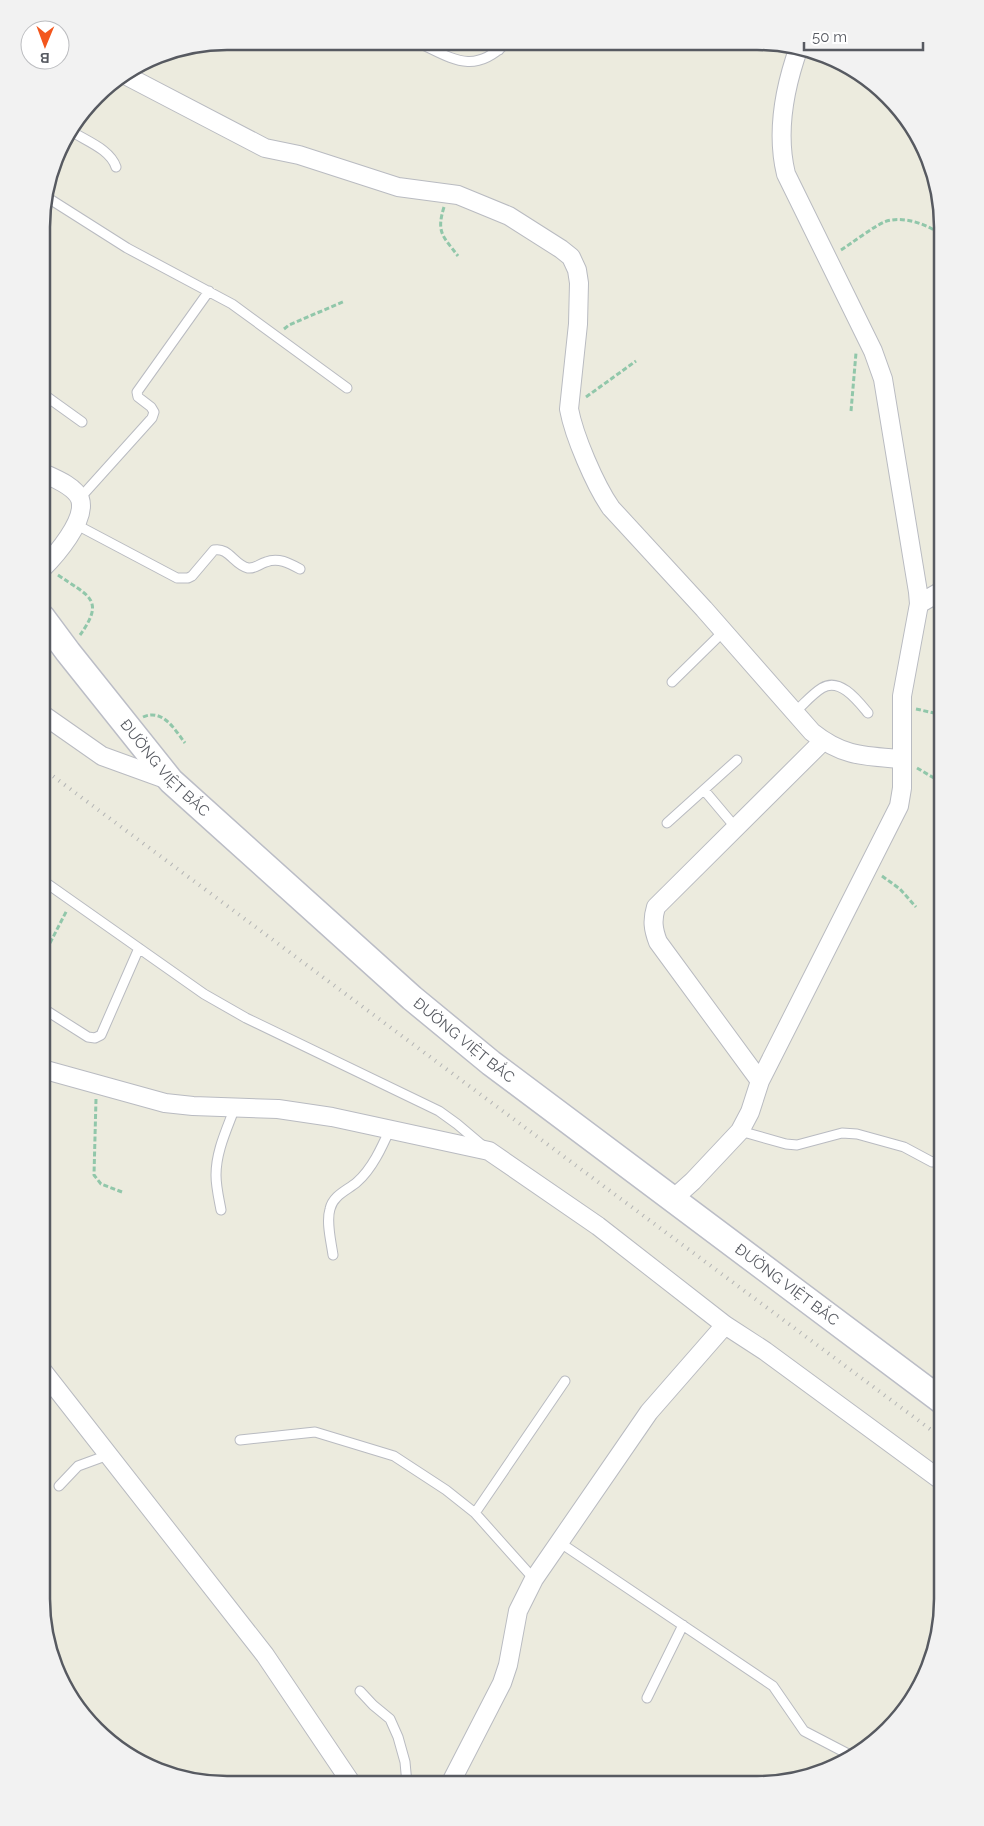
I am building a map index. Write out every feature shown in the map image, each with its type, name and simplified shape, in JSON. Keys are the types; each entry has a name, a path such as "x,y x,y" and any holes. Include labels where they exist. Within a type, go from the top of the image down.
{"main road":[{"name":"ĐƯỜNG VIỆT BẮC","path":"50,628 171,781 412,998 491,1063 934,1395"}],"street":[{"path":"673,1199 693,1181 740,1131 750,1112 760,1081 899,806 902,788 902,706 905,677 919,604 883,379 873,351 786,174 782,158 784,107 790,72 796,54"},
{"path":"131,78 265,148 299,155 398,187 448,192 509,216 561,248 571,257 576,270 579,302 570,409 572,425 602,496 812,732 823,741 859,756 902,759"},
{"path":"50,477 66,486 80,498 79,513 75,524 60,550 50,561"},
{"path":"919,604 934,595"},
{"path":"50,720 102,756 171,781"},
{"path":"760,1081 658,942 652,919 656,907 823,741"},
{"path":"50,1071 165,1103 287,1110 332,1117 489,1151 598,1226 725,1325 765,1351 934,1475"},
{"path":"454,1776 502,1682 508,1665 518,1611 534,1579 649,1412 725,1325"},
{"path":"50,1380 266,1654 347,1776"}],"lane":[{"path":"435,50 461,62 479,61 491,56 498,50"},
{"path":"76,135 108,154 114,160 116,167"},
{"path":"52,201 128,248 232,304 347,388"},
{"path":"80,498 152,418 154,412 151,407 138,397 137,392 209,291"},
{"path":"50,399 82,422"},
{"path":"75,524 177,578 192,576 214,550 219,549 225,551 242,565 249,568 256,568 267,561 276,560 285,561 300,568"},
{"path":"672,682 724,631"},
{"path":"795,712 823,687 832,686 842,688 851,694 868,713"},
{"path":"668,823 737,760"},
{"path":"704,790 736,828"},
{"path":"50,886 204,994 246,1018 439,1111 489,1151"},
{"path":"50,1013 88,1037 94,1038 101,1035 139,948"},
{"path":"220,1210 216,1177 217,1165 220,1150 235,1107"},
{"path":"332,1255 330,1206 340,1194 363,1176 390,1129"},
{"path":"740,1131 786,1144 797,1144 842,1133 857,1134 904,1147 934,1162"},
{"path":"475,1513 566,1381"},
{"path":"240,1440 315,1432 394,1456 446,1490 475,1513 534,1579"},
{"path":"59,1486 78,1466 108,1455"},
{"path":"558,1542 772,1686 804,1730 845,1752"},
{"path":"647,1698 683,1625"},
{"path":"360,1691 390,1719 398,1737 405,1762 406,1776"}],"path":[{"path":"448,192 441,218 441,233 458,256"},
{"path":"828,259 884,222 901,220 919,223 934,231"},
{"path":"276,336 289,325 345,301"},
{"path":"851,411 856,352"},
{"path":"570,409 636,361"},
{"path":"50,571 90,598 94,608 91,620 68,652"},
{"path":"902,706 934,713"},
{"path":"868,869 887,878 916,907"},
{"path":"50,943 72,901"},
{"path":"97,1084 94,1175 100,1184 122,1192"}],"railway":[{"path":"50,774 934,1432"}]}
